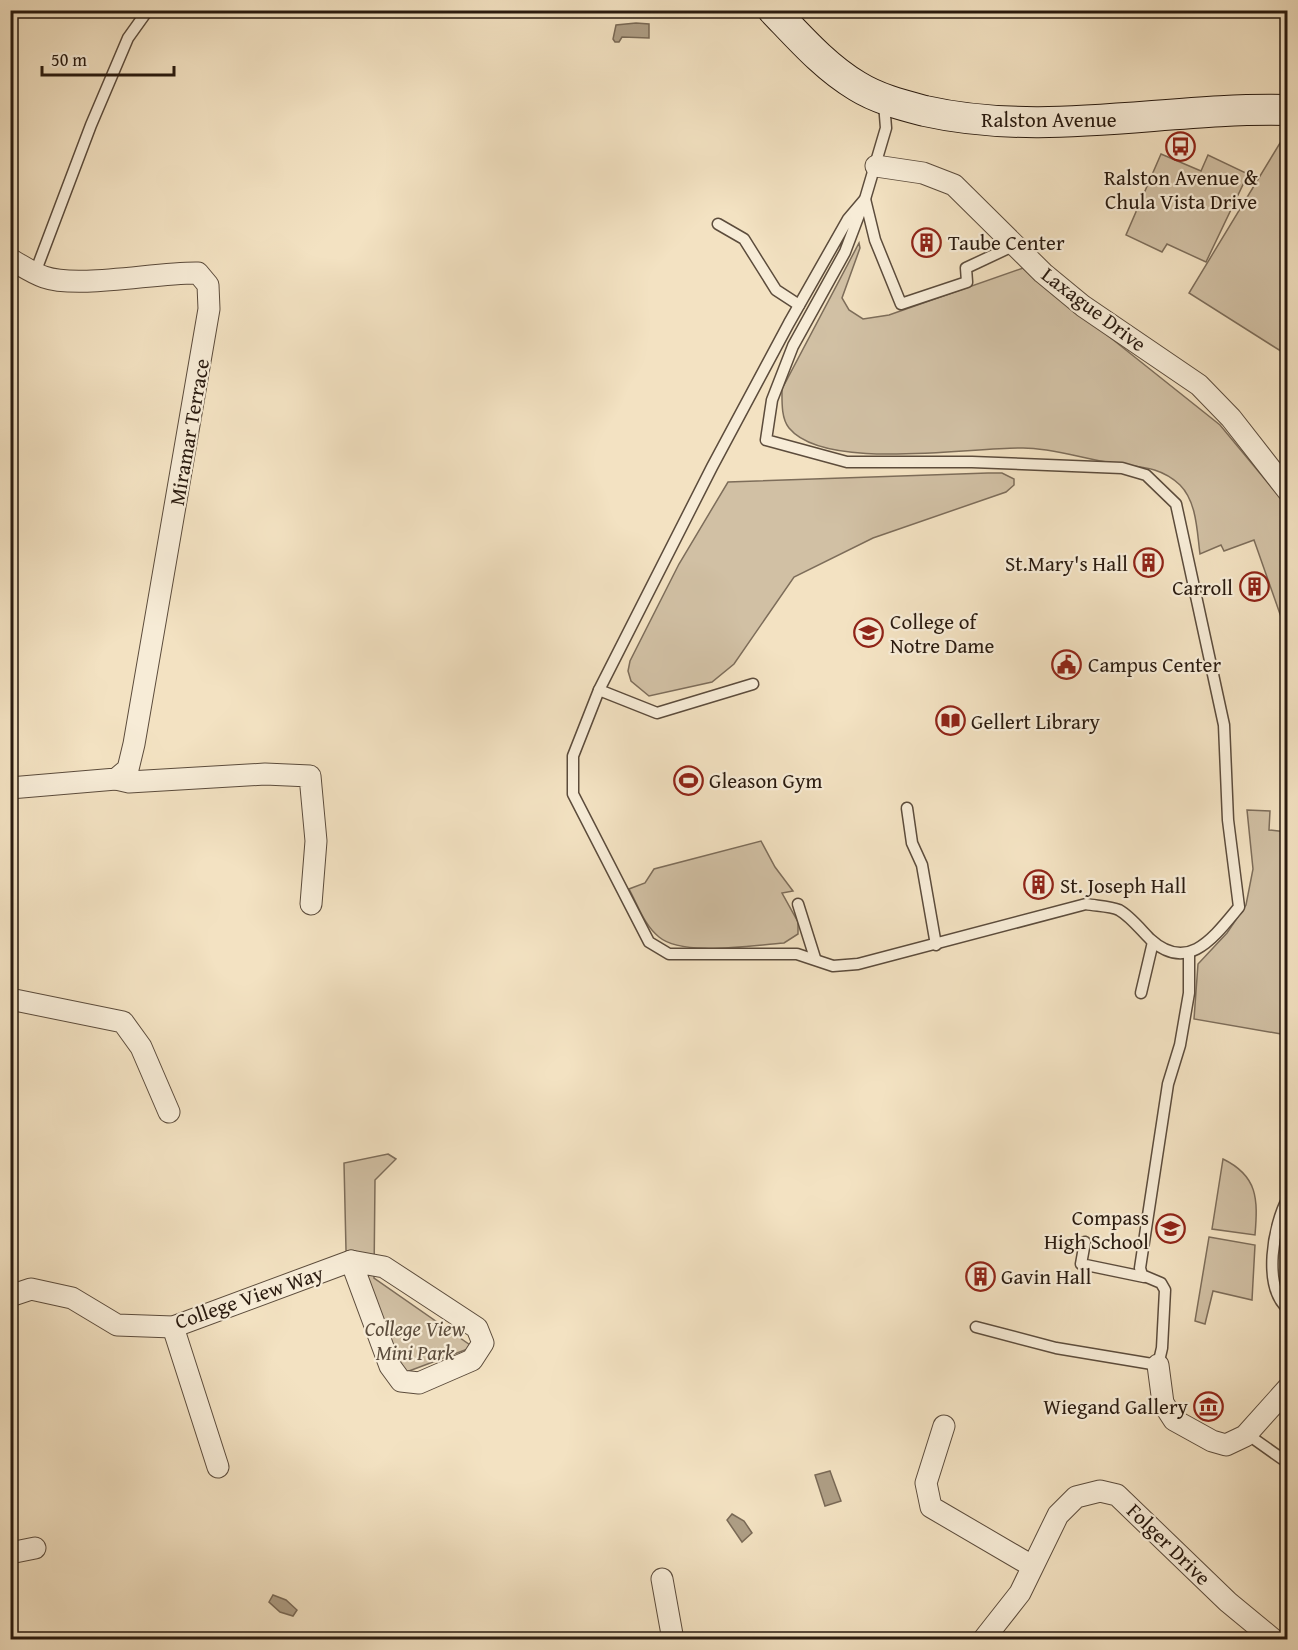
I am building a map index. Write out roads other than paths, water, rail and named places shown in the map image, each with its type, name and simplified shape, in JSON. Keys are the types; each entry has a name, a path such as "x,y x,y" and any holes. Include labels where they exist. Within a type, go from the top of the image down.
{"main road":[{"name":"Ralston Avenue","path":"773,10 835,70 857,87 884,99 945,115 1021,123 1287,110"}],"street":[{"name":"Laxague Drive","path":"876,166 923,172 954,185 1015,245 1083,306 1199,385 1231,418 1287,491"},
{"name":"Miramar Terrace","path":"10,259 44,278 76,281 169,272 198,273 208,285 209,309 143,701 128,769 116,779"},
{"path":"10,788 116,779 129,782 265,774 310,776 316,842 311,904"},
{"path":"10,999 123,1022 141,1047 169,1112"},
{"name":"College View Way","path":"10,1296 31,1288 72,1298 117,1325 172,1327 351,1261 384,1267 477,1328 483,1343 472,1360 419,1383 401,1381 390,1366 351,1261"},
{"path":"172,1327 218,1467"},
{"path":"1158,1365 1163,1402 1174,1420 1212,1441 1226,1444 1247,1434 1287,1388"},
{"path":"944,1426 926,1483 931,1508 1032,1566"},
{"name":"Folger Drive","path":"983,1640 1020,1593 1058,1515 1076,1497 1100,1491 1117,1495 1228,1602 1274,1640"},
{"path":"10,1553 35,1548"},
{"path":"662,1579 673,1640"}],"lane":[{"path":"35,273 91,125 128,38 148,10"},
{"path":"865,199 848,219 789,323 599,690 573,756 573,794 649,942 669,954 797,954 815,958 833,966 858,964 1086,904 1119,910 1153,942 1180,955 1189,954 1214,937 1239,907 1228,820 1224,724 1176,504 1146,475 1122,468 972,462 847,462 766,440 772,400 793,346 845,252 865,199 886,128 884,99"},
{"path":"865,199 875,240 901,304 967,282 966,268 1015,245"},
{"path":"718,224 744,239 776,290 799,305"},
{"path":"599,690 657,713 753,684"},
{"path":"907,808 912,843 922,865 936,945"},
{"path":"798,904 815,958"},
{"path":"1141,993 1153,942"},
{"path":"1144,1277 1139,1270 1140,1262 1168,1084 1180,1046 1189,993 1189,954"},
{"path":"1287,1198 1273,1242 1274,1286 1282,1304 1287,1309"},
{"path":"976,1327 1068,1351 1158,1365 1162,1348 1165,1290 1161,1283 1144,1277 1081,1264 1085,1242"},
{"path":"1247,1434 1287,1463"}],"place":[{"name":"Ralston Avenue & Chula Vista Drive","path":"1181,146"},
{"name":"Taube Center","path":"927,242"},
{"name":"St.Mary's Hall","path":"1149,563"},
{"name":"Carroll","path":"1254,587"},
{"name":"College of Notre Dame","path":"869,633"},
{"name":"Campus Center","path":"1067,664"},
{"name":"Gellert Library","path":"950,721"},
{"name":"Gleason Gym","path":"688,780"},
{"name":"St. Joseph Hall","path":"1039,885"},
{"name":"Compass High School","path":"1170,1229"},
{"name":"Gavin Hall","path":"980,1276"},
{"name":"Wiegand Gallery","path":"1209,1406"}],"park label":[{"name":"College View Mini Park","path":"415,1340"}]}
